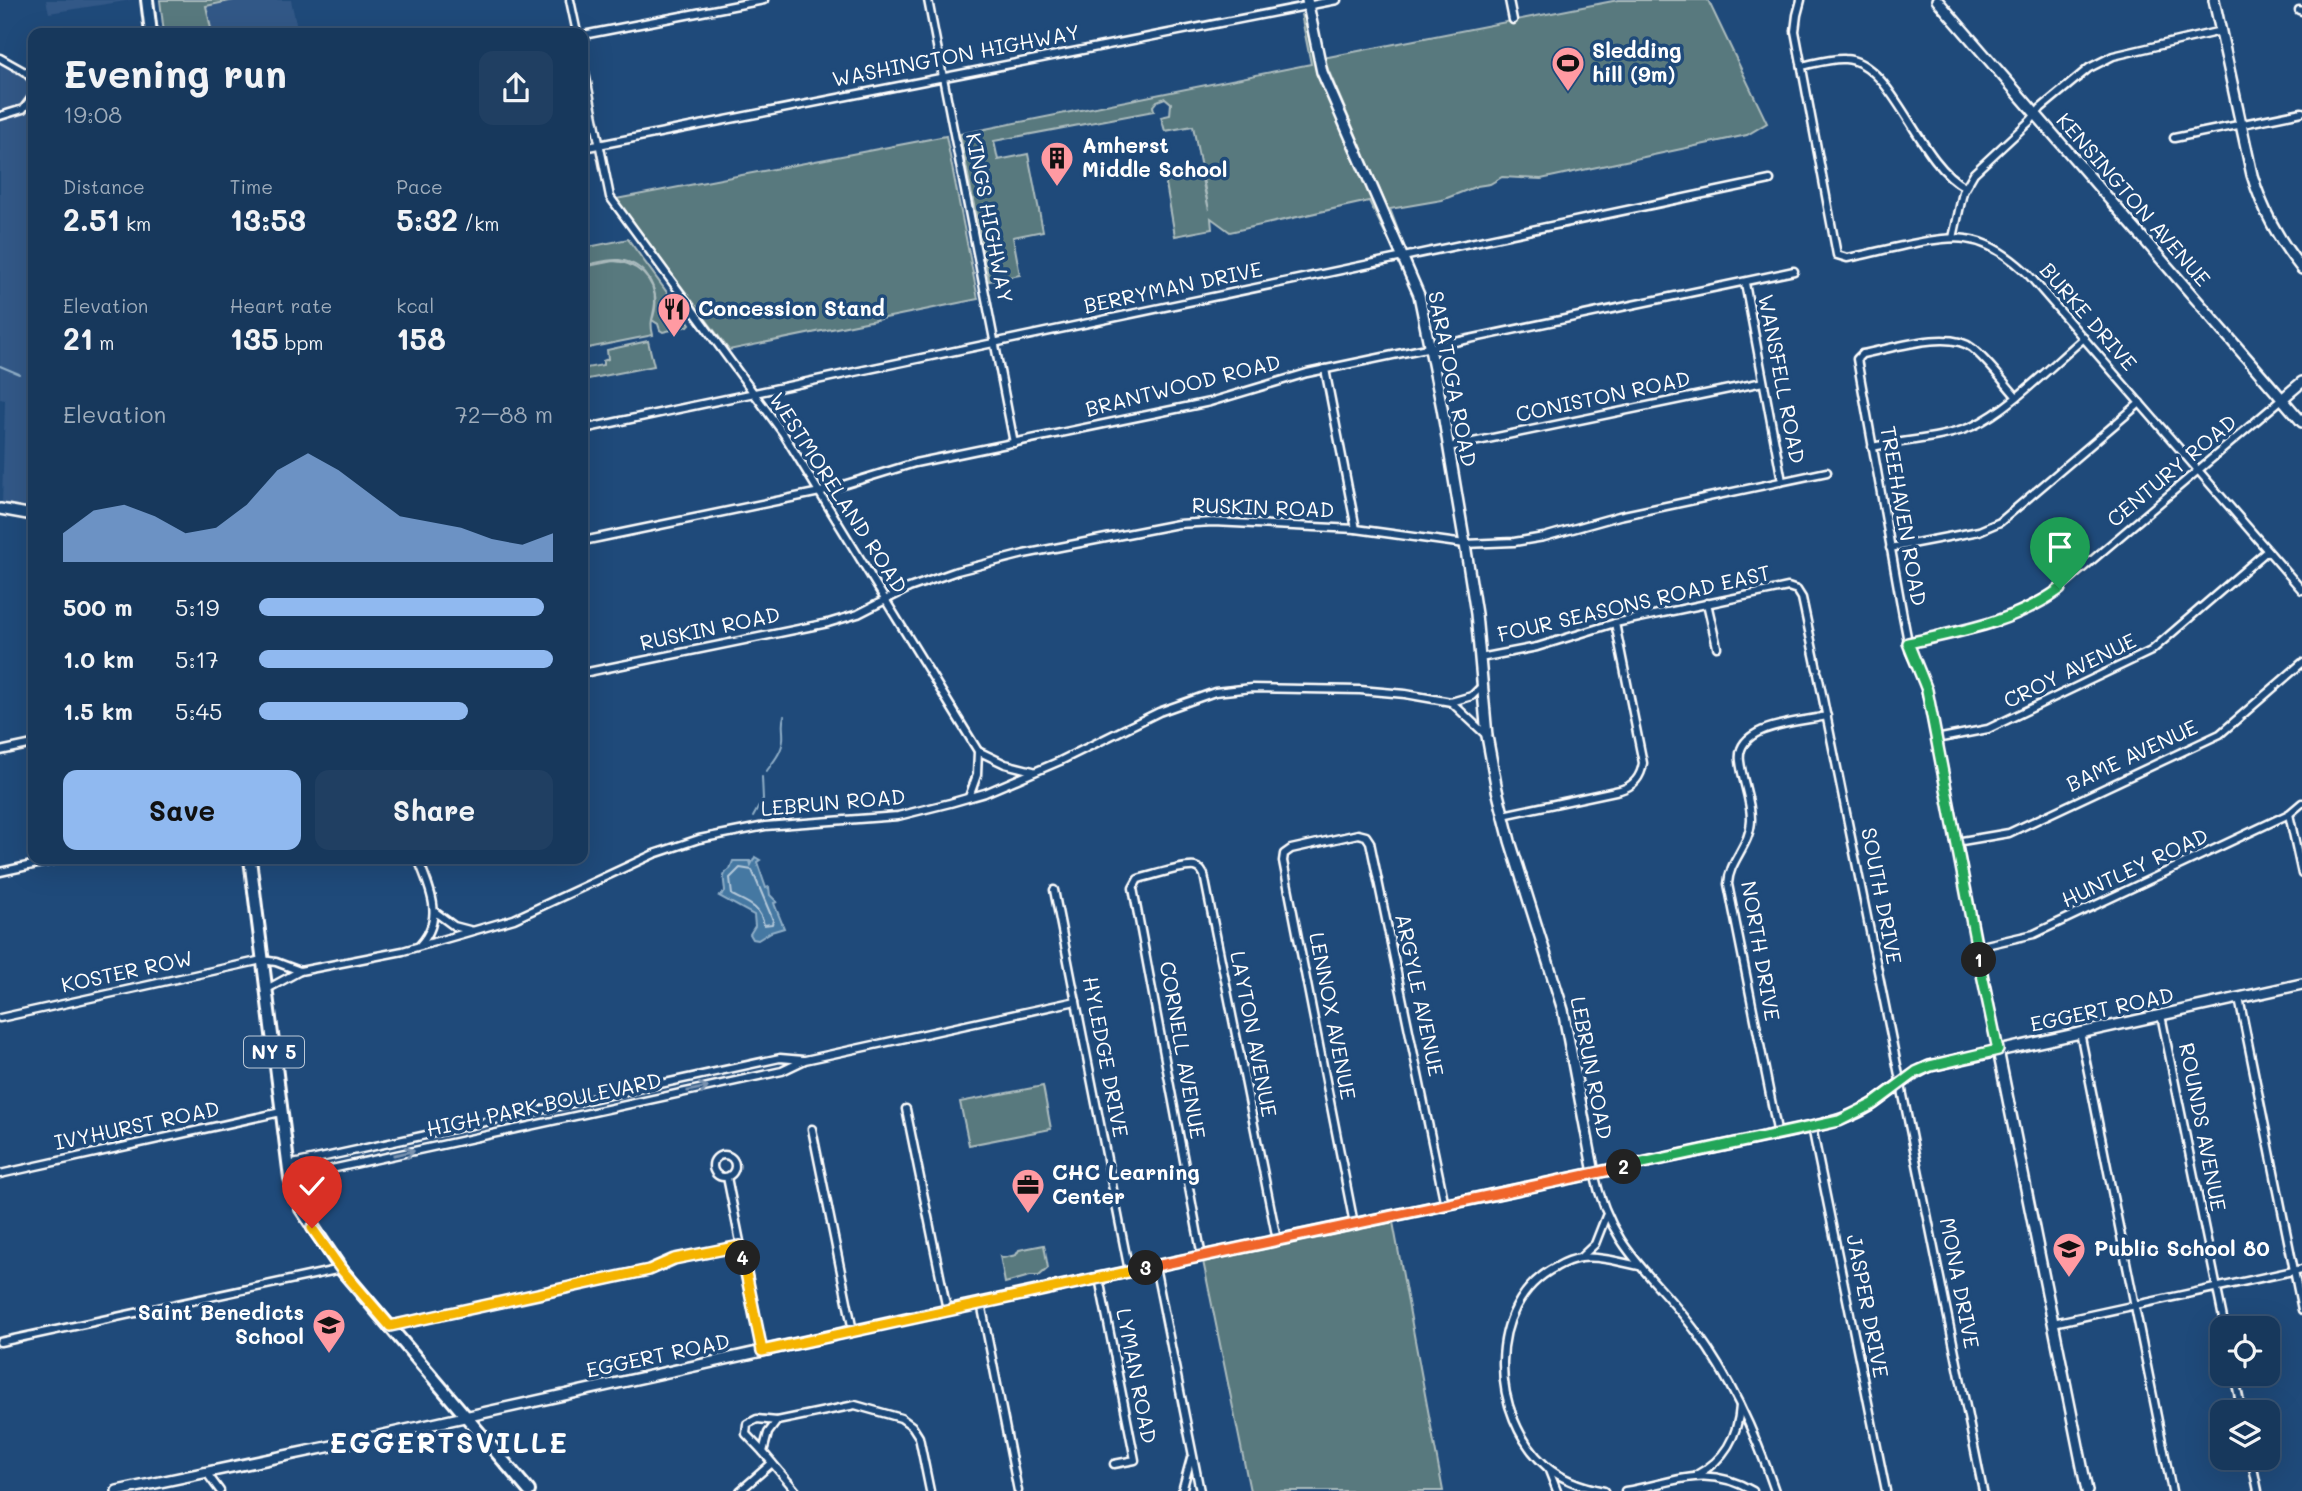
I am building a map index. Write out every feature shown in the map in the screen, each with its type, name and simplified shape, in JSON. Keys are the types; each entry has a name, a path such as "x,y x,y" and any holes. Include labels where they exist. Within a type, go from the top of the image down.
{"main road":[{"path":"147,0 150,28"},
{"name":"NY 5","path":"251,864 288,1165 301,1209 341,1269 529,1491"}],"street":[{"path":"570,0 576,28"},
{"path":"588,34 764,0"},
{"name":"KINGS HIGHWAY","path":"928,0 1014,443"},
{"name":"WASHINGTON HIGHWAY","path":"588,147 1307,3 1336,0"},
{"path":"1509,0 1513,20"},
{"path":"1801,0 1796,31 1802,66 1846,59 1868,67 1889,90 1934,161 1945,174 1965,187"},
{"path":"2214,0 2252,175 2277,236 2302,269"},
{"name":"KENSINGTON AVENUE","path":"1943,2 2302,422"},
{"name":"SARATOGA ROAD","path":"1307,3 1322,72 1419,295 1449,447 1480,658"},
{"path":"1953,238 1965,187 1980,167 2041,108 2089,68 2108,57 2221,31"},
{"path":"0,58 28,75"},
{"name":"BURKE DRIVE","path":"1802,66 1836,251 1843,259 1965,238 1988,246 2019,265 2302,590"},
{"name":"WESTMORELAND ROAD","path":"588,88 610,197 783,433 978,751"},
{"path":"0,116 23,109 28,102"},
{"path":"2174,138 2302,112"},
{"name":"BERRYMAN DRIVE","path":"588,428 1770,180"},
{"name":"BRANTWOOD ROAD","path":"588,540 820,492 915,463 1210,402 1325,369 1794,271"},
{"name":"WANSFELL ROAD","path":"1745,283 1782,481"},
{"path":"1872,447 1965,429 1987,419 2084,338"},
{"name":"TREEHAVEN ROAD","path":"1998,1050 1927,690 1908,643 1857,364 1858,357 1941,339 1957,340 1973,348 2016,396"},
{"path":"1325,369 1356,529"},
{"name":"CONISTON ROAD","path":"1449,447 1763,382"},
{"name":"CENTURY ROAD","path":"1908,643 1984,626 2051,595 2302,382"},
{"path":"1890,548 1979,531 2000,522 2140,403"},
{"name":"RUSKIN ROAD","path":"588,672 828,623 858,614 957,570 1178,524 1213,522 1356,529 1465,544 1514,542 1544,537 1619,516 1827,472"},
{"path":"0,509 28,514"},
{"name":"CROY AVENUE","path":"1936,738 1988,729 2151,651 2267,551"},
{"name":"FOUR SEASONS ROAD EAST","path":"1480,658 1537,647 1615,623 1784,587 1797,590 1802,598 1827,716"},
{"path":"1707,603 1717,647"},
{"path":"1503,815 1620,790 1631,786 1640,776 1643,763 1615,623"},
{"name":"LEBRUN ROAD","path":"1480,658 1487,736 1503,815 1563,1010 1594,1173 1606,1216 1639,1266 1697,1332 1740,1402 1775,1491"},
{"name":"BAME AVENUE","path":"1956,842 2009,833 2220,734 2302,663"},
{"path":"1451,702 1466,699 1483,685"},
{"name":"LEBRUN ROAD","path":"267,989 300,971 418,947 514,919 654,854 699,839 765,826 898,816 969,797 1082,751 1159,712 1200,696 1252,688 1360,690 1451,702"},
{"path":"1451,702 1487,736"},
{"name":"SOUTH DRIVE","path":"1827,716 1901,1082"},
{"name":"NORTH DRIVE","path":"1777,1135 1728,884 1730,869 1747,841 1751,819 1740,751 1745,740 1755,732 1827,716"},
{"path":"0,751 28,745"},
{"path":"969,797 977,775 978,751 1005,764 1035,771"},
{"name":"HUNTLEY ROAD","path":"1977,947 2034,934 2289,814 2302,803"},
{"path":"2289,814 2302,874"},
{"name":"ARGYLE AVENUE","path":"1322,841 1358,834 1366,836 1370,842 1445,1205"},
{"name":"LENNOX AVENUE","path":"1322,841 1291,849 1284,854 1283,861 1354,1224"},
{"path":"0,872 37,864"},
{"path":"418,947 430,931 435,912 420,864"},
{"name":"LAYTON AVENUE","path":"1166,873 1193,867 1200,869 1204,875 1277,1240"},
{"name":"CORNELL AVENUE","path":"1166,873 1138,879 1133,888 1202,1257"},
{"name":"HYLEDGE DRIVE","path":"1054,890 1129,1271"},
{"path":"435,912 454,926 476,931"},
{"name":"LEBRUN ROAD","path":"262,960 300,971"},
{"name":"KOSTER ROW","path":"0,1018 262,960"},
{"name":"EGGERT ROAD","path":"117,1491 947,1310 1839,1121 1857,1113 1901,1082 1930,1066 2302,984"},
{"path":"2239,998 2298,1270 2302,1310"},
{"name":"HIGH PARK BOULEVARD","path":"290,1178 782,1072 805,1060 1076,1001"},
{"name":"ROUNDS AVENUE","path":"2161,1014 2223,1316"},
{"path":"2080,1032 2172,1491"},
{"path":"1998,1050 2087,1491"},
{"name":"HIGH PARK BOULEVARD","path":"288,1165 780,1058 805,1060"},
{"name":"MONA DRIVE","path":"1901,1082 1983,1491"},
{"path":"558,1106 561,1119"},
{"path":"906,1109 947,1310"},
{"name":"IVYHURST ROAD","path":"0,1174 281,1112"},
{"name":"JASPER DRIVE","path":"1812,1127 1886,1491"},
{"path":"812,1129 853,1331"},
{"path":"368,1147 371,1160"},
{"path":"727,1177 762,1351"},
{"path":"1580,1258 1595,1244 1606,1216"},
{"path":"390,1326 649,1270 674,1259 740,1246"},
{"path":"1604,1491 1581,1486 1547,1466 1533,1452 1515,1422 1504,1383 1504,1353 1516,1307 1527,1288 1542,1274 1580,1258 1639,1266"},
{"path":"1155,1266 1200,1491"},
{"path":"0,1342 341,1269"},
{"path":"2053,1323 2298,1270"},
{"name":"LYMAN ROAD","path":"1099,1278 1135,1460 1114,1464"},
{"path":"981,1303 1018,1491"},
{"path":"1696,1475 1718,1460 1731,1442 1737,1427 1740,1402"},
{"path":"796,1491 747,1434 747,1424 757,1419 777,1421 856,1405 901,1418 912,1426 919,1437 930,1491"},
{"path":"763,1452 768,1433 777,1421"},
{"path":"1182,1491 1192,1453"},
{"path":"740,1491 772,1463"},
{"path":"1547,1466 1557,1491"},
{"path":"2254,1470 2258,1491"},
{"path":"206,1472 220,1491"},
{"path":"1625,1491 1696,1475 1727,1479 1753,1491"}],"shaded area":[{"path":"46,0 132,0 49,13"},
{"path":"159,0 291,0 297,28 162,28"},
{"path":"0,64 23,77 28,84 28,508 2,503 5,400 0,399"}],"green space":[{"path":"160,0 234,0 206,6 211,28 163,28"},
{"path":"1618,0 1708,0 1767,123 1747,135 1541,179 1502,177 1490,184 1477,186 1442,200 1390,209 1406,251 1323,58"},
{"path":"1301,14 1305,19 1315,66 1395,253 1369,201 1230,232 1211,218 1212,229 1175,236 1165,178 1200,170 1209,210 1193,126 1165,131 1161,117 1170,115 1171,103 1165,98 1157,101 1153,106 1154,111 994,141 998,160 1028,154 1043,231 1013,237 1020,275 989,281 960,134 1311,64"},
{"path":"946,136 978,299 729,350 624,210 618,206 616,199"},
{"path":"628,239 690,324 663,332 660,330 658,324 652,320 655,310 654,291 645,274 638,267 619,260 588,265 588,247"},
{"path":"621,262 643,273 654,294 653,335 588,348 588,266"},
{"path":"648,341 654,366 588,379 588,368 603,365 603,361 608,359 607,350"},
{"path":"1043,1086 1051,1129 969,1145 960,1102"},
{"path":"1393,1222 1443,1491 1250,1491 1203,1261"},
{"path":"1044,1245 1048,1268 1039,1276 1005,1283 1000,1256 1003,1258 1016,1255 1019,1250"}],"water":[{"path":"755,857 760,860 757,862 766,888 769,887 770,895 777,902 774,903 784,928 758,940 753,939 750,934 755,926 754,915 719,896 725,892 724,876 733,861 750,861 751,865"}],"waterway":[{"path":"0,366 19,374"},
{"path":"766,772 781,749 784,716"},
{"path":"753,817 763,799 762,777"}],"place":[{"name":"Sledding hill (9m)","path":"1568,93"},
{"name":"Amherst Middle School","path":"1057,188"},
{"name":"Concession Stand","path":"674,339"},
{"name":"CHC Learning Center","path":"1028,1215"},
{"name":"Public School 80","path":"2069,1279"},
{"name":"Saint Benedicts School","path":"329,1355"}],"district":[{"name":"EGGERTSVILLE","path":"449,1443"}],"route":[{"path":"312,1228 341,1269 390,1326 649,1270 674,1259 740,1246 762,1351 1839,1121 1873,1104 1916,1072 1930,1066 1998,1050 1927,690 1908,643 1984,626 2037,603 2060,589"}]}
